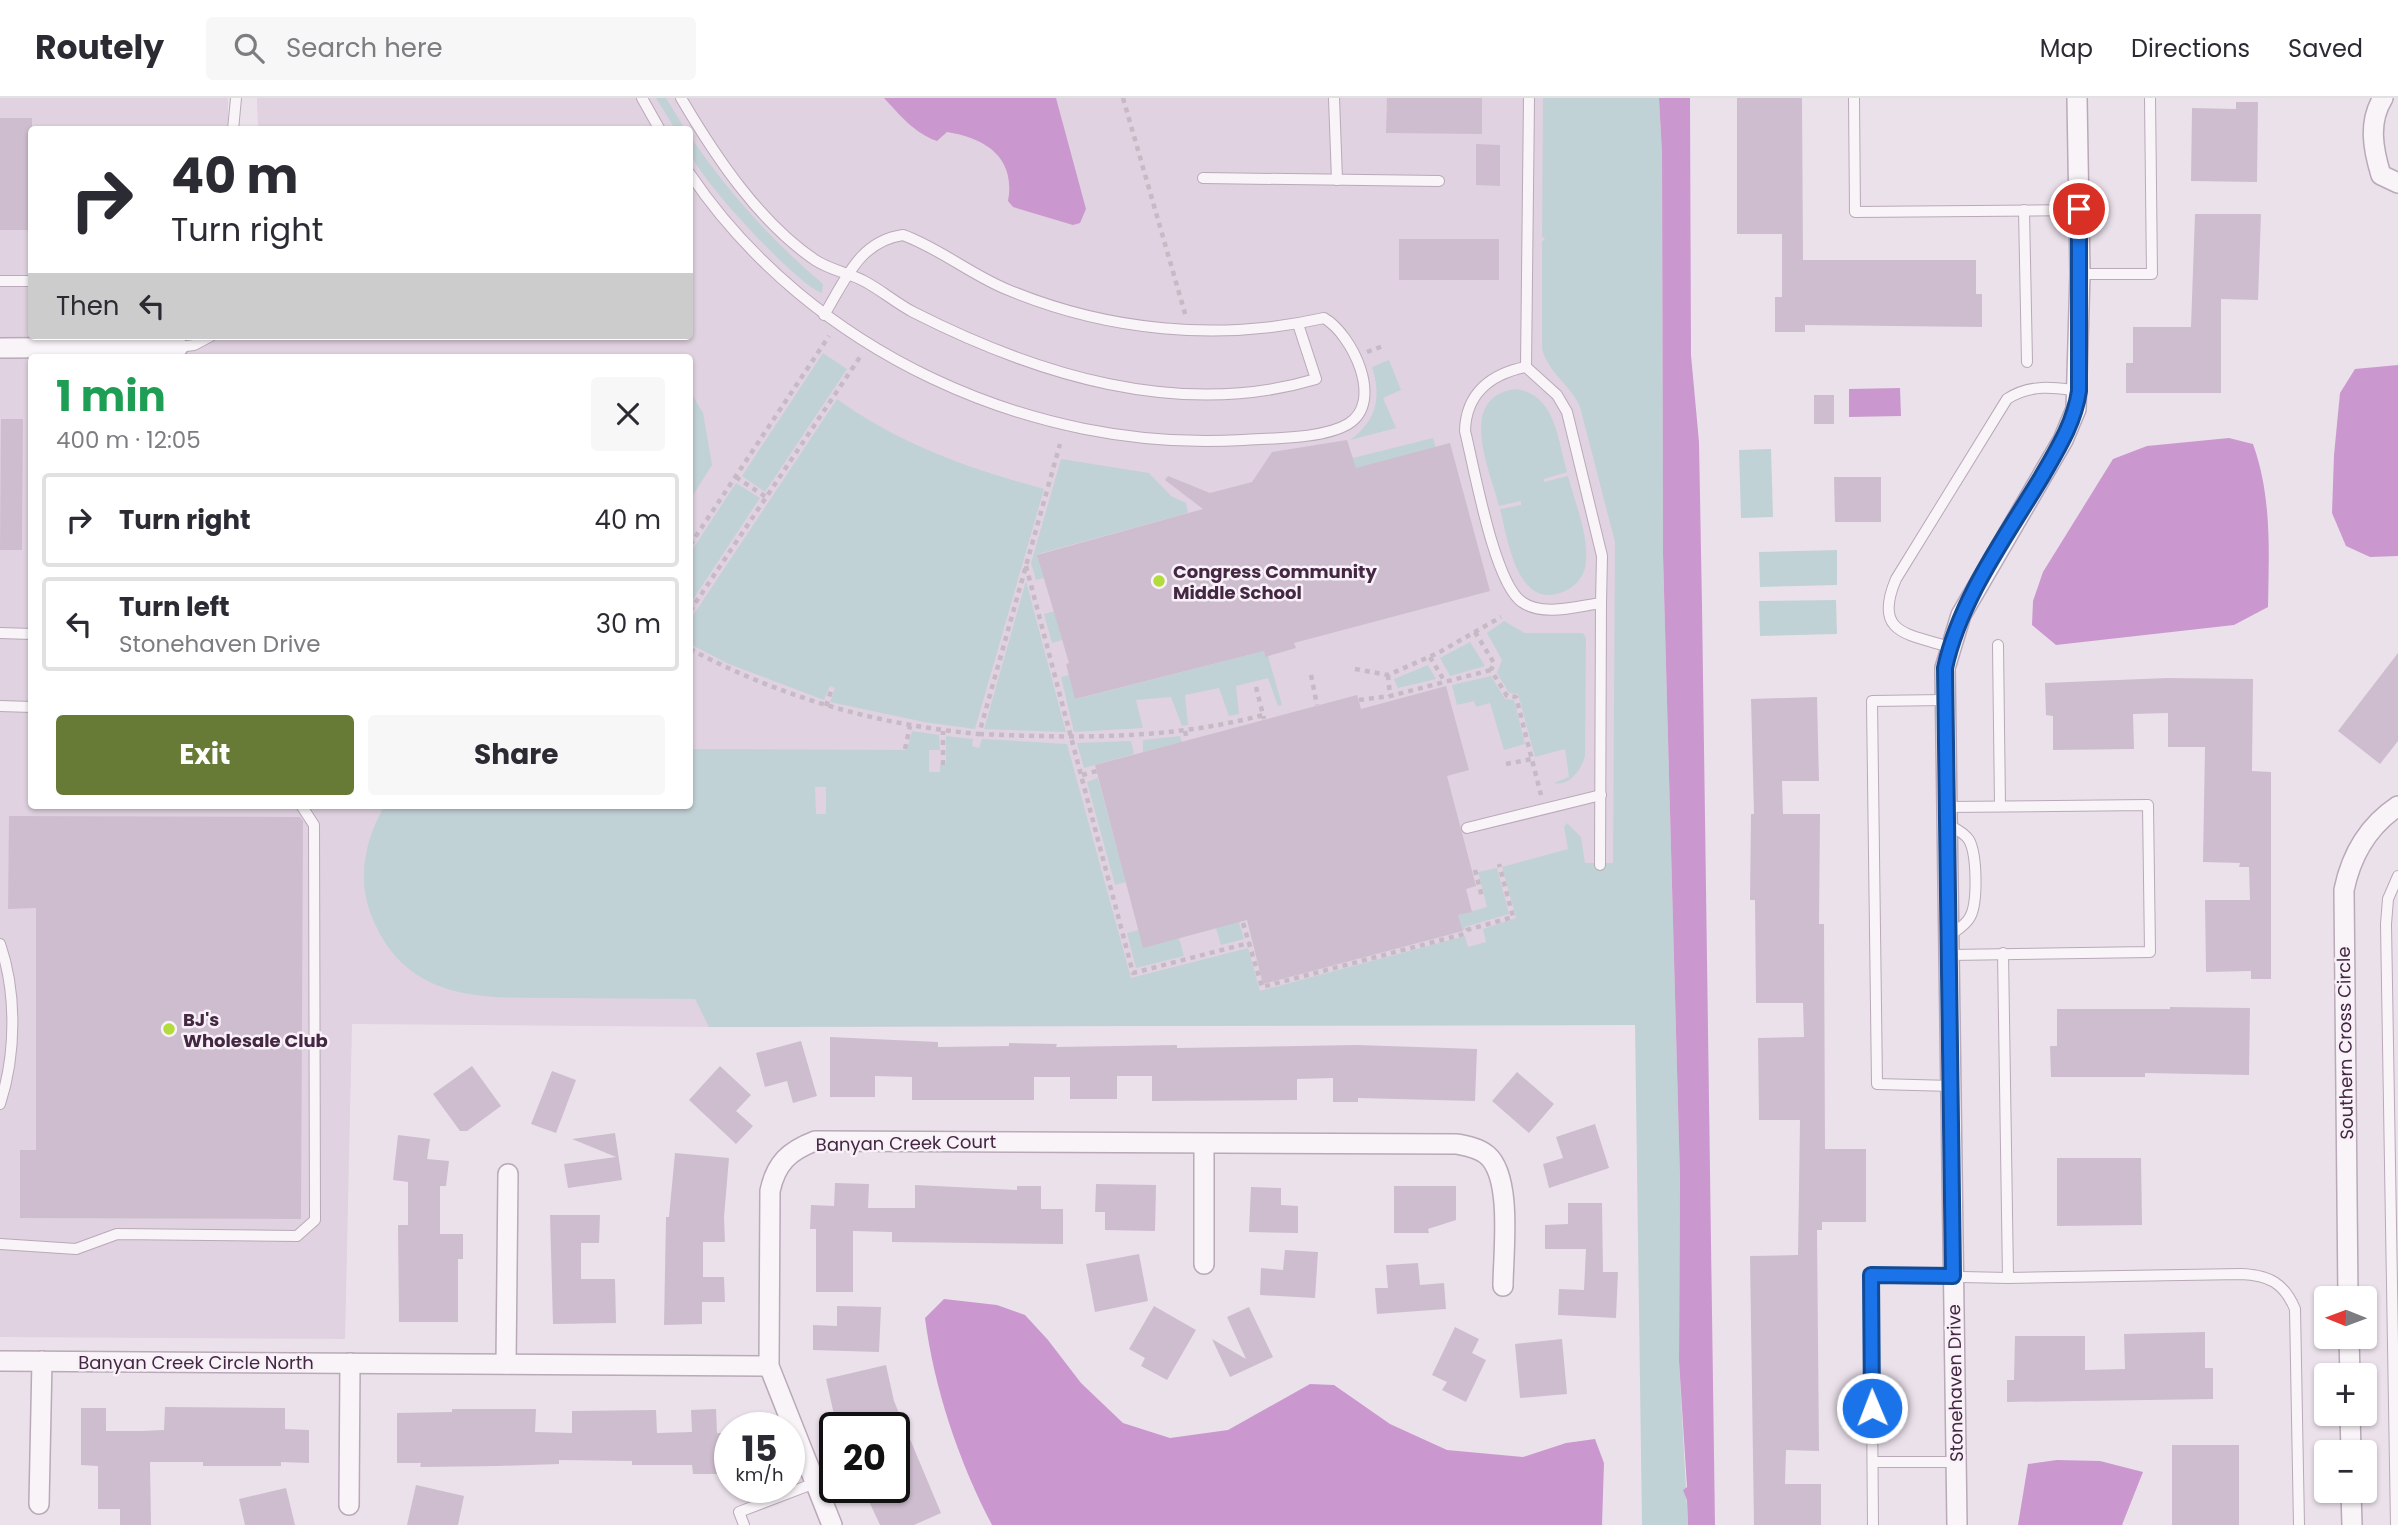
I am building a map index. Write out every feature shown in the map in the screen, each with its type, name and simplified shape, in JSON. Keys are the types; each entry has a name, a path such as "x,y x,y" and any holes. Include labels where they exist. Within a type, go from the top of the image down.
{"street":[{"name":"Stonehaven Drive","path":"1957,1525 1944,700 1950,647 1961,615 2063,440 2076,409 2079,391 2080,274 2077,98"},
{"path":"2383,98 2374,120 2375,158 2381,175 2398,183"},
{"path":"0,348 178,352"},
{"name":"Southern Cross Circle","path":"2348,1286 2344,890 2360,846 2378,821 2398,806"},
{"name":"Banyan Creek Court","path":"832,1525 769,1366 770,1191 774,1173 783,1159 798,1147 816,1141 1457,1144 1473,1147 1487,1155 1497,1168 1503,1189 1503,1286"},
{"path":"1204,1144 1204,1264"},
{"path":"506,1364 508,1174"},
{"name":"Banyan Creek Circle North","path":"0,1361 769,1366"},
{"path":"39,1504 42,1361"},
{"path":"349,1505 350,1363"},
{"path":"2351,1503 2352,1525"}],"lane":[{"path":"233,126 236,98"},
{"path":"642,98 658,126"},
{"path":"681,98 729,171 755,203 816,261 863,280 910,310 977,342 1037,366 1108,385 1184,393 1245,392 1316,379 1298,324"},
{"path":"1335,98 1337,180"},
{"path":"1529,98 1526,367 1557,395 1567,412 1602,556 1600,865"},
{"path":"1854,98 1855,212 2079,209"},
{"path":"2080,274 2152,274 2150,98"},
{"path":"693,178 750,247 824,315 938,382 1012,412 1091,432 1164,440 1220,441 1293,436 1345,426 1355,419 1362,409 1365,384 1345,335 1324,318 1298,324 1217,331 1155,328 1103,319 1053,307 1004,289 903,235 888,237 872,245 847,275 824,315"},
{"path":"1203,178 1439,181"},
{"path":"2024,209 2027,362"},
{"path":"0,281 28,281"},
{"path":"178,352 203,340"},
{"path":"1526,367 1493,377 1480,388 1465,418 1465,431 1502,576 1522,602 1534,607 1566,608 1601,603"},
{"path":"1950,647 1909,635 1891,622 1887,598 1896,579 2007,399 2027,389 2053,387 2079,391"},
{"path":"0,633 28,634"},
{"path":"1998,645 2000,806"},
{"path":"1944,700 1872,701 1877,1084 1952,1086"},
{"path":"0,706 28,706"},
{"path":"1467,828 1601,795"},
{"path":"1947,815 2000,806 2148,805 2150,952 2003,953 1949,945"},
{"path":"0,1244 76,1249 117,1234 297,1236 315,1220 314,825 304,809"},
{"path":"2396,1525 2386,924 2388,900 2398,876"},
{"path":"0,944 10,972 5,1049 11,1070 0,1104"},
{"path":"2003,953 2008,1278"},
{"path":"1873,1525 1871,1275 2008,1278 2261,1275 2277,1282 2289,1294 2295,1309 2300,1525"},
{"path":"1873,1462 1956,1462"},
{"path":"744,1525 739,1512 815,1483"}],"path":[{"path":"1123,98 1186,318"},
{"path":"693,541 829,336"},
{"path":"1365,352 1382,346"},
{"path":"693,606 860,357"},
{"path":"979,734 1060,444"},
{"path":"736,477 766,497"},
{"path":"1026,565 1133,973 1249,943"},
{"path":"1355,669 1388,675 1430,657 1501,617"},
{"path":"1475,632 1494,663 1492,670 1507,696 1517,697 1544,809"},
{"path":"693,650 741,674 826,706 910,726 979,734 1133,736 1264,717 1255,687"},
{"path":"1430,657 1445,682"},
{"path":"1359,700 1390,696 1492,670"},
{"path":"1311,675 1317,705"},
{"path":"1388,675 1390,696"},
{"path":"826,706 832,688"},
{"path":"905,749 910,726"},
{"path":"1185,730 1187,740"},
{"path":"943,731 943,765"},
{"path":"1506,764 1532,758"},
{"path":"1082,775 1097,771"},
{"path":"1243,923 1262,987 1464,934 1467,930 1513,917 1499,864"},
{"path":"1475,870 1482,897"}],"shaded area":[{"name":"Congress Community Middle School","path":"0,98 228,98 228,126 28,126 28,340 693,340 693,126 258,126 257,98 1621,98 1635,1025 709,1027 352,1024 345,1339 0,1337"},
{"path":"656,98 666,98 683,126 673,126"},
{"path":"884,98 1056,98 1086,209 1080,223 1073,225 1013,207 1008,201 1007,173 1002,162 986,145 947,132 937,141 929,138 908,123"},
{"path":"1543,98 1659,98 1662,154 1663,555 1680,1179 1679,1361 1688,1525 1642,1525 1635,1025 709,1027 695,999 503,997 448,989 424,979 403,964 385,942 370,912 364,885 368,843 383,809 693,809 693,749 907,750 912,731 939,735 940,750 929,750 929,772 940,772 940,765 946,764 946,736 973,739 972,746 979,748 982,739 1067,744 1131,978 1248,948 1260,991 1465,936 1468,947 1486,942 1483,929 1516,918 1502,867 1568,849 1564,827 1567,823 1581,837 1585,863 1613,863 1615,542 1580,407 1549,364 1542,348 1542,242 1545,238 1542,237","holes":["815,787 826,787 826,814 816,814"]},
{"path":"1659,98 1690,98 1691,355 1699,442 1715,1525 1688,1525 1687,1500 1683,1490 1687,1487 1679,1361 1680,1179 1663,555 1662,154"},
{"path":"693,140 751,214 823,284 822,293 792,272 772,252 710,184 693,158"},
{"path":"823,353 847,369 765,492 742,476"},
{"path":"1389,360 1401,390 1383,398 1396,428 1350,440 1366,425 1374,408 1376,389 1372,367"},
{"path":"2398,365 2398,556 2370,557 2346,546 2332,513 2340,393 2355,369"},
{"path":"1900,388 1901,416 1849,417 1849,389"},
{"path":"1515,389 1528,392 1539,399 1553,420 1567,472 1544,479 1544,482 1568,476 1585,539 1586,565 1581,578 1571,588 1550,595 1537,592 1526,583 1518,570 1500,509 1521,505 1521,501 1499,506 1485,456 1482,420 1486,406 1497,395"},
{"path":"693,396 703,413 712,465 693,495"},
{"path":"837,399 910,442 962,464 1044,489 975,729 924,722 830,702 835,688 830,686 824,700 729,664 693,646 693,615"},
{"path":"1433,438 1436,449 1282,488 1321,466"},
{"path":"2229,438 2253,444 2264,484 2268,524 2268,607 2234,625 2056,645 2032,625 2033,601 2043,572 2113,459 2147,446"},
{"path":"1771,449 1773,517 1741,518 1739,450"},
{"path":"1061,459 1149,473 1171,496 1186,503 1188,513 1038,554 1044,578 1036,580 1031,563"},
{"path":"736,483 760,498 693,599 693,548"},
{"path":"1837,550 1837,585 1760,587 1759,552"},
{"path":"1026,581 1066,732 984,729"},
{"path":"1836,600 1837,634 1760,636 1759,601"},
{"path":"1055,611 1062,640 1052,643 1044,614"},
{"path":"1504,621 1525,633 1583,633 1586,638 1585,756 1581,767 1565,782 1554,783 1569,777 1565,749 1535,757 1518,694 1509,693 1497,673 1502,660 1487,633"},
{"path":"1470,642 1485,666 1450,676 1440,658"},
{"path":"1264,651 1265,656 1268,656 1282,705 1278,706 1268,678 1236,686 1239,714 1229,716 1219,688 1185,695 1188,725 1182,726 1171,697 1136,700 1143,728 1074,732 1061,677 1069,675 1076,699"},
{"path":"1428,665 1436,679 1398,688 1394,679"},
{"path":"1491,676 1505,699 1514,700 1525,744 1504,750 1490,703 1476,707 1474,701 1457,705 1452,685"},
{"path":"1180,736 1182,742 1143,752 1143,740"},
{"path":"1131,741 1134,754 1084,768 1077,743"},
{"path":"1098,778 1126,882 1115,885 1087,782"},
{"path":"1497,868 1509,914 1465,927 1463,931 1458,915 1487,907 1478,872"},
{"path":"1239,922 1244,939 1221,945 1216,928"},
{"path":"1139,930 1179,938 1184,956 1136,968 1127,933"},
{"path":"944,1299 997,1305 1025,1315 1081,1383 1123,1423 1170,1438 1228,1430 1310,1384 1334,1385 1390,1424 1447,1450 1523,1457 1566,1443 1595,1439 1604,1463 1602,1525 992,1525 959,1450 941,1398 929,1344 925,1318"},
{"path":"2057,1460 2100,1461 2143,1472 2122,1525 2018,1525 2028,1464"}],"building":[{"path":"1387,98 1482,98 1482,134 1386,133"},
{"path":"1737,98 1802,98 1803,260 1976,260 1976,294 1982,294 1982,327 1805,325 1805,332 1775,332 1775,297 1782,297 1782,234 1737,234"},
{"path":"2236,102 2258,102 2257,182 2191,181 2192,108 2236,109"},
{"path":"0,118 32,118 32,126 28,126 28,230 0,230"},
{"path":"1476,144 1500,145 1500,186 1476,185"},
{"path":"2195,214 2261,214 2258,300 2221,299 2221,393 2126,393 2126,363 2133,363 2133,327 2191,327"},
{"path":"1399,239 1499,239 1499,280 1399,280"},
{"path":"1814,395 1834,395 1834,424 1814,424"},
{"path":"1,419 23,419 22,550 0,550"},
{"path":"1347,440 1356,468 1450,443 1490,591 1294,643 1296,648 1265,657 1264,651 1075,699 1066,664 1069,663 1037,555 1203,509 1165,480 1168,476 1210,493 1252,482 1272,452"},
{"path":"1834,477 1881,477 1881,522 1835,522"},
{"path":"2398,653 2398,741 2380,764 2338,731"},
{"path":"2167,678 2253,679 2252,771 2271,772 2271,979 2251,979 2251,971 2206,972 2205,900 2250,900 2249,867 2239,867 2240,863 2203,862 2205,747 2168,747 2168,713 2133,714 2134,749 2053,750 2053,716 2046,715 2045,683"},
{"path":"1446,686 1469,770 1447,776 1476,886 1466,889 1472,912 1458,915 1463,931 1263,984 1247,920 1143,948 1095,765 1357,695 1361,709"},
{"path":"1817,697 1819,781 1782,781 1783,814 1820,814 1819,924 1824,924 1825,1149 1866,1149 1866,1222 1822,1222 1822,1230 1817,1230 1819,1451 1786,1450 1785,1484 1821,1484 1821,1525 1754,1525 1750,1256 1798,1255 1800,1120 1759,1120 1758,1038 1804,1037 1803,1003 1756,1003 1755,900 1750,900 1751,814 1754,814 1751,699"},
{"name":"BJ's Wholesale Club","path":"9,816 300,817 303,821 301,1219 20,1218 20,1150 36,1150 36,908 8,909"},
{"path":"2250,1008 2249,1075 2145,1073 2145,1077 2051,1077 2050,1046 2057,1046 2057,1009"},
{"path":"830,1037 938,1042 938,1047 1009,1046 1009,1043 1057,1044 1056,1047 1357,1045 1477,1049 1475,1101 1358,1098 1358,1102 1333,1102 1333,1078 1297,1079 1297,1100 1152,1101 1152,1076 1117,1076 1117,1099 1070,1099 1070,1077 1034,1077 1034,1100 912,1100 912,1077 875,1076 875,1097 830,1097"},
{"path":"801,1041 817,1096 793,1103 787,1081 765,1087 756,1053"},
{"path":"472,1066 501,1106 467,1131 460,1131 433,1094"},
{"path":"720,1066 751,1095 736,1111 753,1126 736,1144 689,1100"},
{"path":"552,1071 576,1080 556,1133 531,1124"},
{"path":"1517,1072 1554,1104 1529,1133 1492,1101"},
{"path":"1595,1124 1609,1168 1549,1188 1543,1164 1563,1158 1556,1137"},
{"path":"615,1133 622,1180 568,1188 564,1164 616,1157 572,1139"},
{"path":"398,1135 430,1139 427,1159 449,1161 446,1186 440,1186 440,1234 463,1234 463,1259 458,1259 458,1322 399,1322 398,1225 408,1225 408,1182 393,1180"},
{"path":"675,1153 729,1158 724,1217 725,1242 703,1242 703,1277 724,1277 725,1302 702,1302 702,1324 664,1325 666,1217 669,1217"},
{"path":"2057,1158 2141,1158 2142,1225 2057,1226"},
{"path":"835,1183 869,1184 868,1208 915,1208 915,1185 1017,1190 1017,1186 1041,1186 1041,1209 1063,1209 1063,1244 892,1242 892,1232 853,1231 853,1292 816,1292 816,1229 810,1229 811,1205 834,1206"},
{"path":"1096,1184 1156,1185 1155,1231 1105,1230 1105,1212 1095,1212"},
{"path":"1394,1186 1456,1186 1456,1220 1428,1229 1429,1233 1394,1233"},
{"path":"1251,1187 1281,1188 1281,1205 1298,1206 1298,1233 1249,1232"},
{"path":"1568,1203 1602,1203 1603,1272 1618,1272 1616,1318 1558,1315 1559,1289 1584,1290 1586,1249 1545,1249 1545,1225 1568,1224"},
{"path":"550,1215 600,1215 599,1243 581,1243 581,1279 615,1279 616,1323 553,1324"},
{"path":"1285,1250 1318,1252 1315,1298 1260,1295 1261,1268 1283,1270"},
{"path":"1139,1254 1148,1301 1095,1312 1086,1264"},
{"path":"1418,1263 1420,1285 1444,1283 1446,1309 1377,1314 1375,1288 1388,1288 1386,1265"},
{"path":"837,1306 881,1307 879,1352 813,1350 813,1325 837,1326"},
{"path":"1154,1306 1196,1330 1167,1380 1141,1366 1145,1358 1129,1349"},
{"path":"1249,1307 1273,1357 1230,1377 1212,1339 1246,1359 1227,1317"},
{"path":"1455,1327 1479,1339 1472,1353 1486,1360 1466,1402 1442,1390 1447,1382 1432,1375"},
{"path":"2205,1332 2205,1368 2213,1368 2213,1399 2007,1402 2007,1380 2014,1380 2015,1336 2085,1336 2085,1370 2125,1369 2124,1334"},
{"path":"1562,1339 1567,1394 1520,1398 1515,1344"},
{"path":"886,1365 899,1412 833,1412 826,1379"},
{"path":"165,1407 285,1408 285,1429 309,1430 309,1463 281,1462 281,1466 203,1466 203,1462 150,1462 151,1525 120,1525 120,1509 98,1509 98,1466 81,1465 81,1408 106,1408 106,1431 142,1431 164,1430"},
{"path":"452,1409 536,1409 535,1432 572,1433 572,1411 656,1410 657,1433 692,1432 691,1410 716,1409 714,1474 693,1474 692,1465 632,1465 632,1461 559,1460 559,1464 420,1467 421,1463 397,1463 397,1413 452,1412"},
{"path":"910,1439 941,1513 914,1525 880,1525 870,1503 910,1503"},
{"path":"2172,1445 2239,1445 2239,1525 2172,1525"},
{"path":"416,1485 464,1496 458,1525 407,1525"},
{"path":"286,1488 295,1525 245,1525 239,1499"}],"place":[{"name":"Congress Community Middle School","path":"1159,581"},
{"name":"BJ's Wholesale Club","path":"169,1029"}],"route":[{"path":"1872,1408 1871,1275 1953,1276 1945,668 1954,630 1961,615 2063,440 2076,409 2079,391 2079,209"}]}
